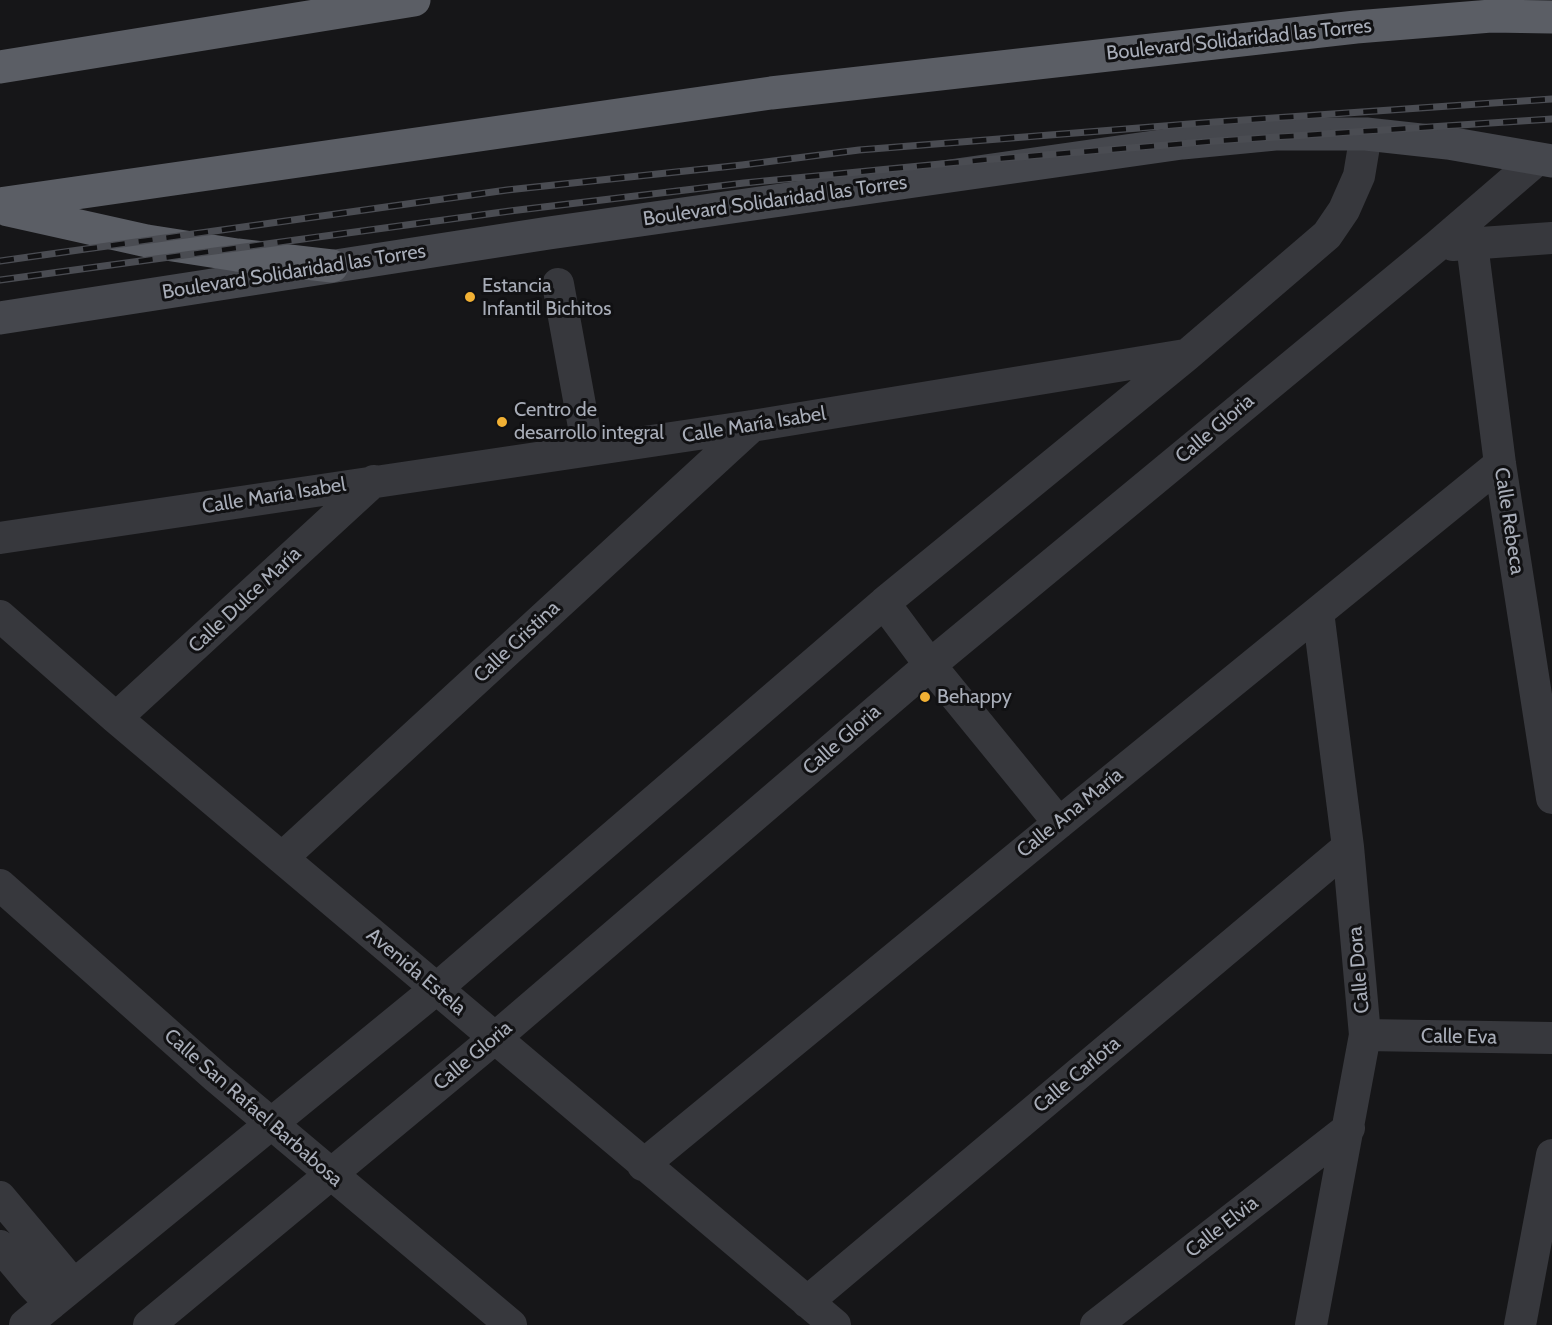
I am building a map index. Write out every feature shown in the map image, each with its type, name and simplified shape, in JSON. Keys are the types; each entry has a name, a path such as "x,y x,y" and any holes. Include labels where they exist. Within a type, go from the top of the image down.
{"highway":[{"path":"0,67 414,0"},
{"name":"Boulevard Solidaridad las Torres","path":"0,206 771,93 1356,27 1491,16 1552,17"},
{"path":"0,206 147,241 237,255 332,266"}],"main road":[{"name":"Boulevard Solidaridad las Torres","path":"0,318 332,266 1182,143 1275,135 1366,134 1448,143 1545,160"}],"street":[{"path":"25,1325 436,989 884,603 1187,355 1327,235 1344,210 1359,176 1366,134"},
{"name":"Calle Gloria","path":"149,1325 495,1038 930,665 1437,246 1545,160"},
{"path":"1437,246 1552,238"},
{"name":"Calle Rebeca","path":"1472,244 1500,464 1552,798"},
{"path":"558,284 588,449"},
{"name":"Calle María Isabel","path":"0,538 752,426 1187,355"},
{"name":"Calle Cristina","path":"282,858 752,426"},
{"name":"Calle Ana María","path":"643,1165 1500,464"},
{"name":"Calle Dulce María","path":"116,718 374,481"},
{"path":"884,603 930,665 1059,823"},
{"name":"Calle Dora","path":"1311,1325 1365,1035 1348,847 1318,612"},
{"name":"Avenida Estela","path":"0,616 116,718 835,1325"},
{"name":"Calle Carlota","path":"807,1302 1348,847"},
{"name":"Calle San Rafael Barbabosa","path":"0,885 272,1125 511,1325"},
{"name":"Calle Eva","path":"1365,1035 1552,1038"},
{"name":"Calle Elvia","path":"1096,1325 1349,1128"},
{"path":"1520,1325 1552,1155"},
{"path":"0,1197 63,1294"},
{"path":"0,1246 32,1284 63,1294"}],"railway":[{"path":"0,261 507,190 859,150 1552,99"},
{"path":"0,280 510,211 744,183 982,160 1216,141 1552,119"}],"place":[{"name":"Estancia Infantil Bichitos","path":"470,297"},
{"name":"Centro de desarrollo integral","path":"502,422"},
{"name":"Behappy","path":"925,697"}]}
